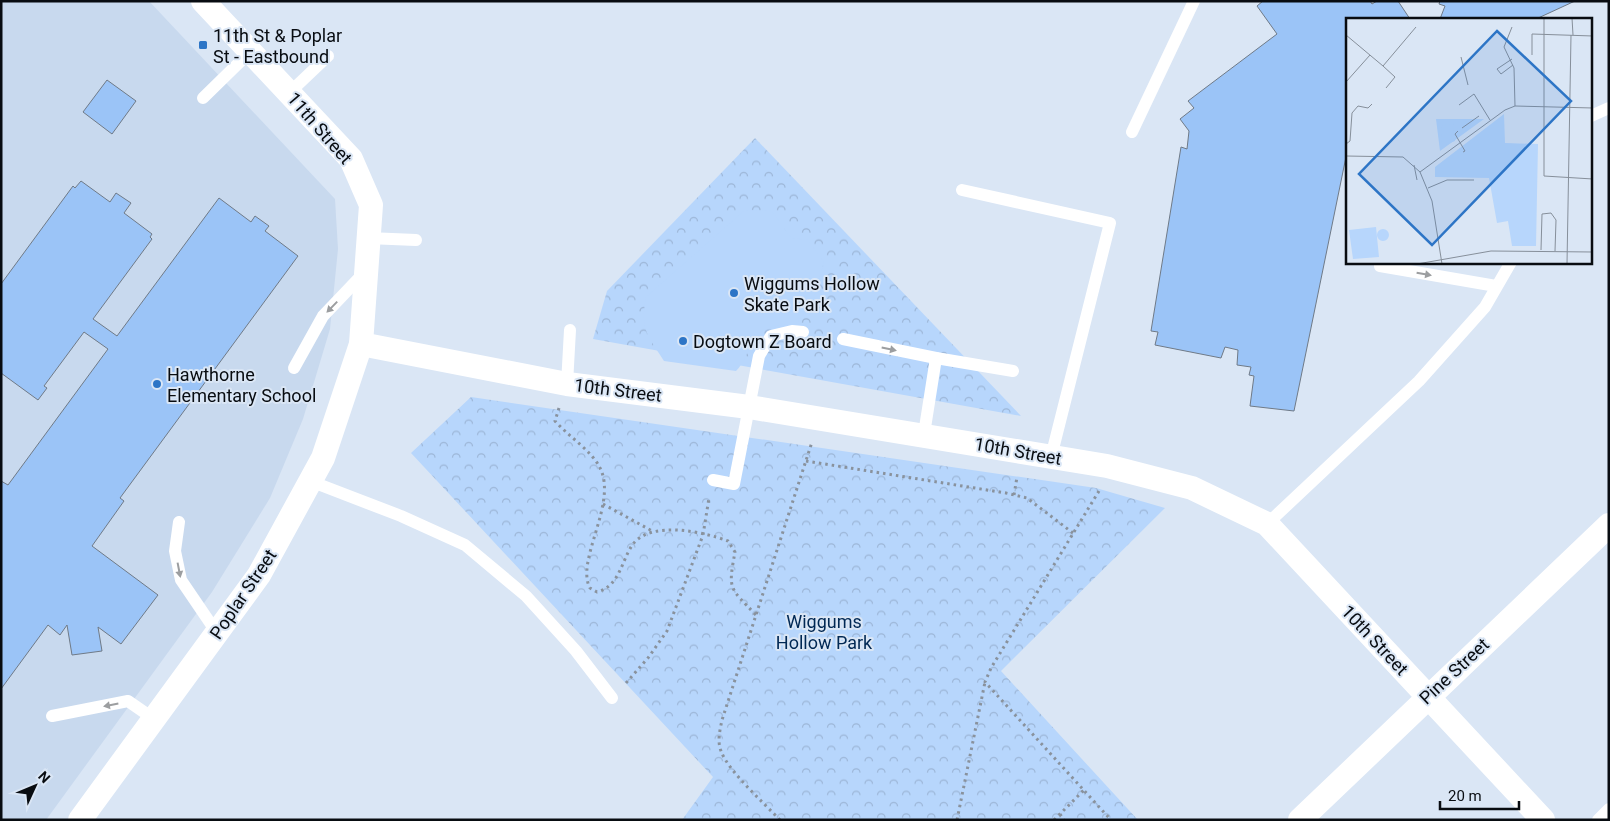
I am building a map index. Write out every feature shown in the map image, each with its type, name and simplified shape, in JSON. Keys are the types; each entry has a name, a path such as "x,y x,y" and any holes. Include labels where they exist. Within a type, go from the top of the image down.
{"street":[{"name":"11th Street","path":"203,1 351,159 371,205 361,344"},
{"name":"10th Street","path":"361,344 567,384 749,407 1051,456 1113,468 1192,488 1268,524 1543,820"},
{"name":"Poplar Street","path":"80,820 259,575 323,458 361,344"},
{"name":"Pine Street","path":"1300,820 1427,696 1609,524"}],"lane":[{"path":"1132,132 1194,1"},
{"path":"203,98 250,52"},
{"path":"289,93 328,56"},
{"path":"1592,116 1609,108"},
{"path":"962,190 1110,223 1051,456"},
{"path":"368,238 416,240"},
{"path":"1380,264 1380,266 1496,286"},
{"path":"1268,524 1419,381 1485,307 1510,264"},
{"path":"294,368 323,316 366,272"},
{"path":"567,384 570,330"},
{"path":"712,480 734,484 760,356 771,336 792,331 803,332"},
{"path":"843,340 1012,371"},
{"path":"924,434 936,358"},
{"path":"310,481 401,516 464,545 526,596 576,650 612,698"},
{"path":"179,522 175,551 181,580 217,633"},
{"path":"52,716 128,701 154,719"},
{"path":"1598,820 1609,809"}],"path":[{"path":"567,384 555,421 600,467 604,481 603,504 586,573 590,588 597,592 606,590 614,583 634,544 654,532 672,529 720,538 733,546 735,552 730,581 738,596 756,614"},
{"path":"780,820 728,764 720,750 719,743 722,720 820,418"},
{"path":"806,461 1027,498 1074,533"},
{"path":"957,820 985,682 991,668 1113,468"},
{"path":"612,698 648,658 667,632 703,535 712,480"},
{"path":"603,504 654,532"},
{"path":"985,682 1111,820"},
{"path":"1054,820 1084,790"},
{"path":"1060,814 1064,820"}],"shaded area":[{"name":"Hawthorne Elementary School","path":"1,1 149,1 335,199 338,249 330,329 303,419 270,498 212,592 46,820 1,820"}],"green space":[{"path":"755,138 1021,416 593,339 607,291"},
{"name":"Wiggums Hollow Skate Park","path":"745,210 772,211 791,238 808,240 824,262 813,301 796,324 777,326 760,334 736,371 664,361 646,331 644,308 646,297"},
{"name":"Wiggums Hollow Park","path":"471,397 1096,488 1165,508 1001,671 1138,820 682,820 713,777 411,453"}],"building":[{"path":"1263,1 1370,1 1372,4 1377,1 1398,1 1409,18 1346,18 1346,157 1294,411 1250,406 1254,376 1249,375 1251,367 1237,365 1238,350 1225,347 1221,358 1155,345 1158,332 1151,331 1181,147 1187,149 1189,131 1180,119 1194,108 1188,101 1277,34 1257,6"},
{"path":"1440,1 1575,1 1538,18 1440,18 1445,6 1439,4"},
{"path":"107,80 136,101 112,134 83,112"},
{"name":"Hawthorne Elementary School","path":"81,181 110,202 116,193 131,203 124,213 152,234 150,237 152,239 93,319 117,336 219,198 251,222 255,216 269,226 265,231 298,256 120,498 124,501 92,546 158,595 121,644 98,627 102,651 72,655 67,625 60,635 48,625 1,689 1,481 8,485 108,349 84,332 44,386 47,388 38,400 1,373 1,284 73,186 75,188"}],"place":[{"name":"11th St & Poplar St - Eastbound","path":"203,45"},
{"name":"Wiggums Hollow Skate Park","path":"734,293"},
{"name":"Dogtown Z Board","path":"683,341"},
{"name":"Hawthorne Elementary School","path":"157,384"}]}
